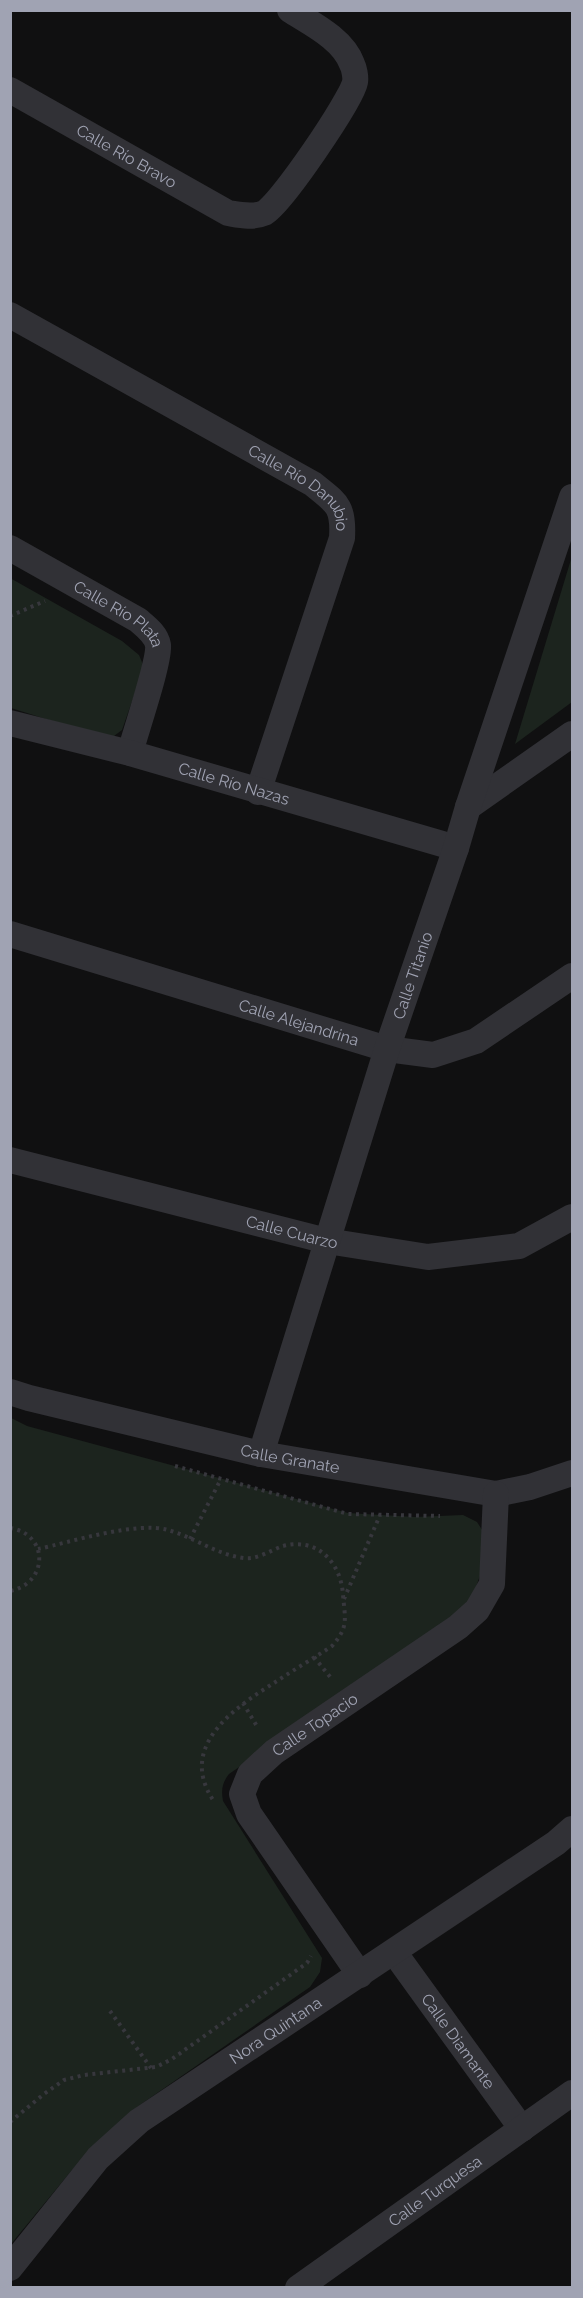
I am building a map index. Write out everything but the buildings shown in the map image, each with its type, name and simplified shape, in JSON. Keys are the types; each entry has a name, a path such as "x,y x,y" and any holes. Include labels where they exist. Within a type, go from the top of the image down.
{"street":[{"name":"Calle Río Bravo","path":"10,90 228,213 244,216 266,213 283,197 346,101 356,81 352,63 341,46 290,10"},
{"name":"Calle Río Danubio","path":"10,315 313,484 334,502 343,518 342,538 258,792"},
{"name":"Calle Titanio","path":"261,1454 387,1049 573,497"},
{"name":"Calle Río Plata","path":"10,548 138,620 151,631 158,645 156,661 130,753"},
{"name":"Calle Río Nazas","path":"10,723 130,753 456,848"},
{"path":"468,807 573,734"},
{"name":"Calle Alejandrina","path":"10,934 387,1049 433,1055 476,1041 573,976"},
{"name":"Calle Cuarzo","path":"10,1160 327,1241 428,1257 519,1246 573,1217"},
{"name":"Calle Granate","path":"10,1392 261,1454 496,1494 530,1487 573,1473"},
{"name":"Calle Topacio","path":"360,1975 249,1814 242,1794 250,1774 274,1752 458,1627 477,1610 492,1584 496,1494"},
{"name":"Nora Quintana","path":"10,2268 98,2158 139,2121 394,1953 556,1843 573,1829"},
{"name":"Calle Diamante","path":"394,1953 522,2129"},
{"name":"Calle Turquesa","path":"298,2288 573,2093"}],"path":[{"path":"10,616 48,599 39,594"},
{"path":"164,1463 348,1514 444,1516"},
{"path":"190,1539 221,1479"},
{"path":"344,1599 380,1515"},
{"path":"10,1528 28,1535 35,1543 39,1554 38,1568 34,1577 29,1583 10,1591"},
{"path":"243,1703 264,1735"},
{"path":"110,2011 151,2068"}],"shaded area":[{"path":"572,556 572,702 515,744"},
{"path":"10,578 122,641 139,655 144,667 122,730 114,736 103,737 11,708"},
{"path":"11,1418 27,1426 348,1513 415,1517 463,1515 477,1522 486,1536 485,1562 470,1603 445,1625 229,1774 223,1784 223,1801 322,1958 320,1972 310,1987 137,2107 72,2170 11,2244"}]}
